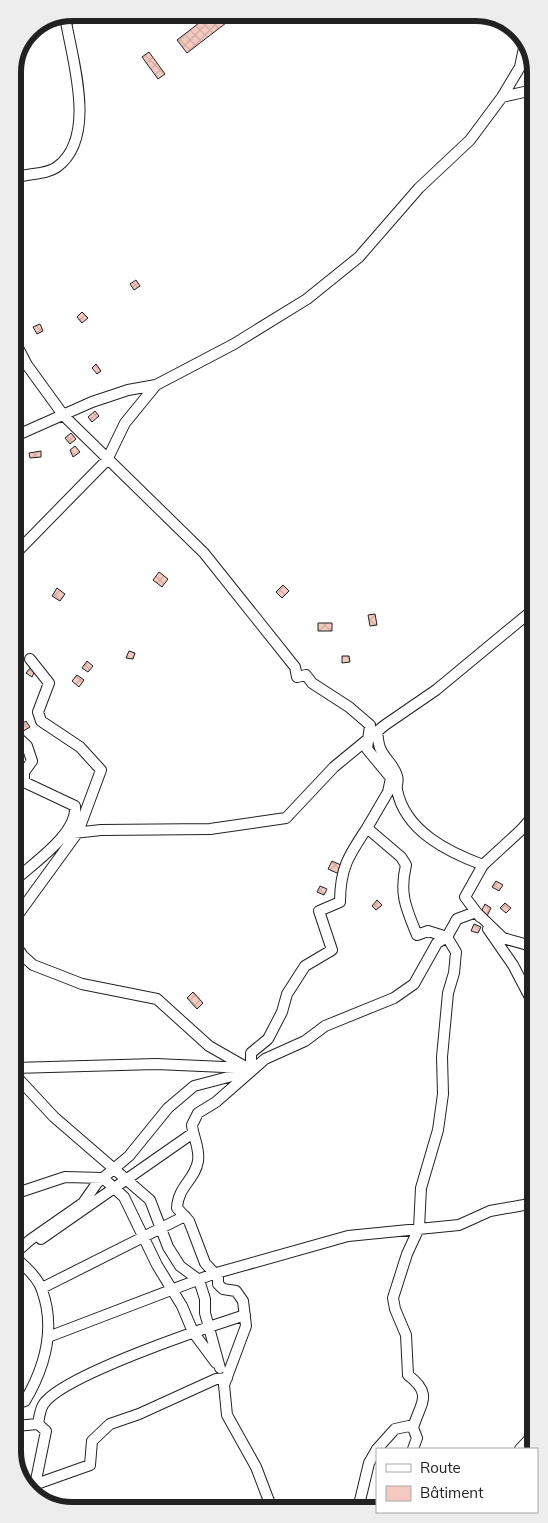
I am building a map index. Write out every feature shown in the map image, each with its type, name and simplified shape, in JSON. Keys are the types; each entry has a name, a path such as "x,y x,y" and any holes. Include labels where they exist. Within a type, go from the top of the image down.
{"street":[{"path":"21,176 56,168 63,161 77,135 80,95 63,23"},
{"path":"21,434 92,402 128,390 156,385 234,344 307,298 359,257 419,188 470,140 502,97 520,68 523,52"},
{"path":"502,97 527,92"},
{"path":"21,353 64,416 106,460 204,553 295,667 297,676 306,675 312,683 349,707 370,725 381,750 389,759 398,778 396,789 406,814 423,833 459,856 483,865"},
{"path":"21,548 106,460 125,423 156,385"},
{"path":"65,834 101,830 210,829 286,818 334,767 373,734 436,690 527,615"},
{"path":"21,910 78,832 101,770 80,747 41,721 38,712 49,683 30,659"},
{"path":"250,1069 251,1053 268,1039 282,1012 287,994 305,966 332,950 319,911 340,902 340,881 346,860 368,828 388,792 391,778 367,749 373,734"},
{"path":"21,740 27,746 32,761 24,772 24,782 75,806 76,813 73,822 65,834 21,875"},
{"path":"527,823 483,865 465,897 513,965 527,992"},
{"path":"368,828 401,857 406,865 402,884 403,901 417,935 428,931 447,936 456,952 454,974 448,993 442,1057 443,1094 438,1130 421,1188 419,1228 407,1254 393,1298 395,1309 406,1335 408,1375 418,1382 423,1391 424,1402 413,1428 417,1438 413,1448"},
{"path":"269,1502 256,1467 227,1415 224,1385 246,1326 243,1301 236,1291 223,1289 218,1284 218,1277 213,1274 206,1263 198,1239 185,1216 177,1208 178,1196 195,1170 198,1160 197,1145 192,1125 198,1113 216,1102 250,1069 265,1059 305,1041 325,1026 394,998 414,984 437,943 447,936 457,919 476,912"},
{"path":"476,912 503,938 527,945"},
{"path":"21,953 34,965 82,984 157,999 208,1046 250,1069"},
{"path":"21,1068 156,1064 250,1069"},
{"path":"21,1249 30,1240 83,1203 97,1183 129,1156 168,1108 194,1086 250,1069"},
{"path":"21,1081 54,1116 150,1200 168,1247 180,1266 199,1280 208,1327 220,1368"},
{"path":"21,1251 54,1231 193,1133"},
{"path":"21,1192 66,1177 103,1178 115,1188 124,1197 182,1306 193,1332 227,1378"},
{"path":"48,1337 213,1274 348,1236 459,1225 490,1211 527,1204"},
{"path":"42,1288 185,1216"},
{"path":"21,1261 42,1288 48,1337 39,1377 25,1401 21,1402"},
{"path":"38,1424 42,1406 54,1394 90,1374 193,1332 245,1315"},
{"path":"34,1485 90,1465 92,1441 110,1424 139,1414 216,1379 227,1378"},
{"path":"21,1425 38,1424 46,1431 32,1482"},
{"path":"378,1448 395,1428 409,1426 413,1428"},
{"path":"360,1502 369,1463 376,1451"}],"building":[{"path":"202,21 224,21 226,23 187,53 177,40"},
{"path":"149,52 165,74 158,79 142,57"},
{"path":"136,280 140,286 134,290 130,284"},
{"path":"82,312 88,318 82,323 77,317"},
{"path":"40,324 43,331 37,334 33,327"},
{"path":"96,364 101,371 97,374 92,368"},
{"path":"95,411 99,416 92,422 88,417"},
{"path":"71,433 76,439 70,444 65,438"},
{"path":"75,446 80,452 73,457 70,450"},
{"path":"41,451 41,457 30,458 29,453"},
{"path":"159,572 168,579 162,587 153,580"},
{"path":"283,585 289,591 282,598 276,592"},
{"path":"57,588 65,594 60,601 52,596"},
{"path":"375,614 377,625 370,626 368,615"},
{"path":"318,623 332,623 332,631 318,631"},
{"path":"129,651 135,653 133,659 126,658"},
{"path":"342,656 349,656 350,662 342,663"},
{"path":"87,661 93,666 88,672 82,668"},
{"path":"30,668 35,671 32,677 26,673"},
{"path":"77,675 84,680 79,687 72,681"},
{"path":"26,721 30,727 21,732 21,724"},
{"path":"332,861 343,866 339,874 328,869"},
{"path":"496,881 503,885 499,891 492,887"},
{"path":"320,886 327,889 324,895 317,892"},
{"path":"377,900 382,905 376,910 372,906"},
{"path":"505,903 511,908 506,913 500,908"},
{"path":"485,904 491,908 487,916 481,912"},
{"path":"474,924 481,927 478,933 471,931"},
{"path":"193,992 203,1003 197,1009 187,998"}]}
